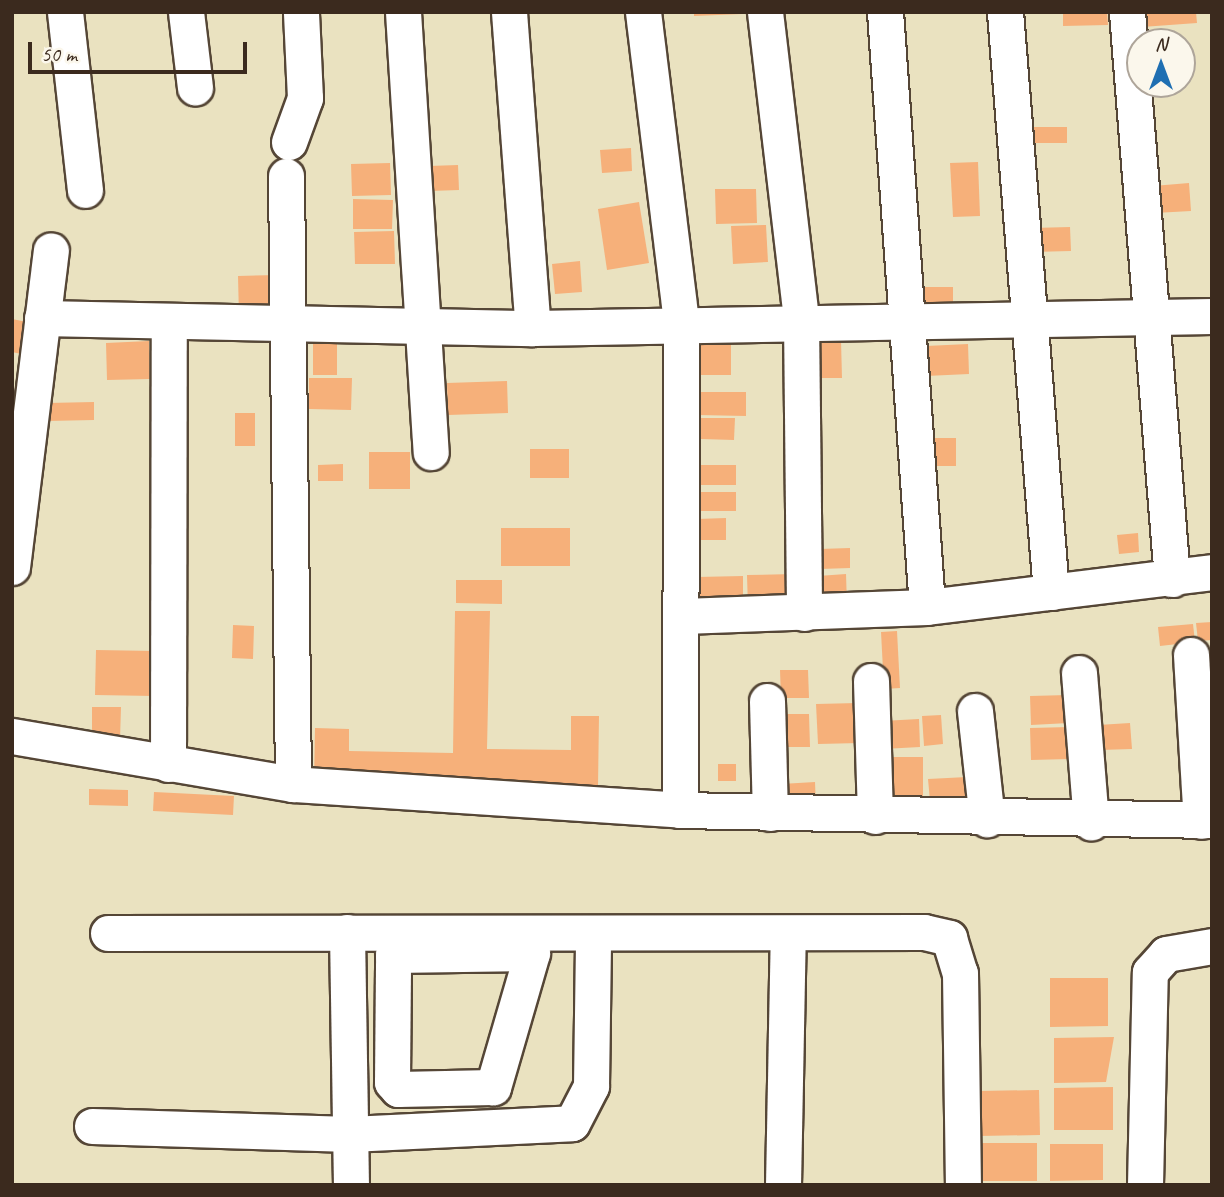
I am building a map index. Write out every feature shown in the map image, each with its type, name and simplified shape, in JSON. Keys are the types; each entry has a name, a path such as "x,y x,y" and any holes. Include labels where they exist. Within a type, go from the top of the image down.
{"street":[{"path":"65,12 85,190"},
{"path":"186,12 195,88"},
{"path":"293,784 291,323 287,159 305,98 302,12"},
{"path":"403,12 431,452"},
{"path":"509,12 533,328"},
{"path":"643,12 681,321 683,616 680,810"},
{"path":"765,12 801,319 804,613"},
{"path":"885,12 911,321 928,607"},
{"path":"1005,12 1051,592"},
{"path":"1127,12 1149,320 1172,579"},
{"path":"12,567 51,250"},
{"path":"42,318 533,328 681,321 1149,320 1212,316"},
{"path":"168,764 169,321"},
{"path":"683,616 928,607 1212,572"},
{"path":"12,736 293,784 680,810 1091,822 1206,820 1191,655"},
{"path":"1079,673 1091,822"},
{"path":"871,681 875,816"},
{"path":"767,701 770,813"},
{"path":"975,711 987,819"},
{"path":"108,933 347,932 432,944 515,943 593,934 924,932 949,938 960,973 963,1185"},
{"path":"347,932 351,1185"},
{"path":"783,1185 788,933"},
{"path":"92,1126 350,1134 572,1123 591,1086 593,934"},
{"path":"432,944 393,955 392,1082 398,1089 494,1087 532,953 515,943"},
{"path":"1145,1185 1150,972 1166,954 1212,946"}],"building":[{"path":"694,12 742,12 742,14 694,16"},
{"path":"1063,12 1107,12 1108,25 1063,26"},
{"path":"1140,12 1196,12 1197,23 1142,27"},
{"path":"1025,127 1067,127 1067,143 1025,143"},
{"path":"631,148 632,171 602,173 600,150"},
{"path":"978,162 980,216 953,217 950,163"},
{"path":"390,163 391,195 352,196 351,164"},
{"path":"458,165 459,190 430,191 429,166"},
{"path":"1189,183 1191,211 1155,213 1153,186"},
{"path":"715,189 756,189 757,223 716,224"},
{"path":"353,199 393,200 392,229 353,229"},
{"path":"639,202 649,263 607,270 598,209"},
{"path":"766,225 768,262 733,264 731,226"},
{"path":"1070,227 1071,251 1032,252 1032,228"},
{"path":"394,231 395,264 355,264 354,232"},
{"path":"580,261 582,292 555,294 552,264"},
{"path":"279,275 280,316 239,317 238,276"},
{"path":"921,287 953,287 953,308 921,308"},
{"path":"12,319 32,323 26,355 12,352"},
{"path":"313,338 337,338 337,375 313,375"},
{"path":"815,340 841,340 842,378 816,378"},
{"path":"149,341 150,379 107,380 106,343"},
{"path":"697,343 731,343 731,375 697,375"},
{"path":"968,344 969,374 926,376 926,346"},
{"path":"309,378 352,378 351,410 309,409"},
{"path":"507,381 508,413 448,415 447,383"},
{"path":"698,392 746,392 746,416 697,415"},
{"path":"94,402 94,420 47,421 47,403"},
{"path":"235,413 255,413 255,446 235,446"},
{"path":"701,418 735,418 734,440 701,439"},
{"path":"929,438 956,438 956,466 929,466"},
{"path":"530,449 569,449 569,478 530,478"},
{"path":"369,452 410,452 410,489 369,489"},
{"path":"343,464 343,481 318,481 318,465"},
{"path":"697,465 736,465 736,485 697,485"},
{"path":"697,492 736,492 736,511 697,511"},
{"path":"726,518 726,540 697,540 697,519"},
{"path":"501,528 570,528 570,566 501,566"},
{"path":"1138,533 1139,552 1119,554 1117,535"},
{"path":"850,548 850,568 820,569 819,549"},
{"path":"794,574 794,608 748,609 747,575"},
{"path":"846,574 847,604 819,605 818,576"},
{"path":"743,576 743,609 697,609 697,577"},
{"path":"456,580 502,580 502,604 456,603"},
{"path":"455,611 490,611 487,749 571,750 571,716 599,716 598,787 314,783 315,728 349,729 349,751 453,753"},
{"path":"1212,622 1212,640 1198,641 1196,623"},
{"path":"1193,624 1195,642 1160,646 1158,627"},
{"path":"233,625 254,626 253,659 232,658"},
{"path":"897,631 900,688 884,689 881,632"},
{"path":"96,650 155,651 154,696 95,695"},
{"path":"780,670 808,670 809,698 781,698"},
{"path":"1068,695 1069,723 1031,725 1030,696"},
{"path":"858,703 860,743 818,744 816,704"},
{"path":"92,707 121,707 120,740 92,740"},
{"path":"776,714 809,714 810,747 776,747"},
{"path":"941,715 943,744 924,746 922,716"},
{"path":"919,719 920,747 883,749 882,721"},
{"path":"1130,723 1132,749 1100,750 1098,725"},
{"path":"1070,727 1070,759 1031,760 1030,728"},
{"path":"885,757 923,757 923,799 885,799"},
{"path":"718,764 736,764 736,781 718,781"},
{"path":"967,777 970,809 931,812 928,779"},
{"path":"815,782 816,808 782,809 781,784"},
{"path":"89,789 128,790 128,806 89,805"},
{"path":"154,792 234,796 233,815 153,811"},
{"path":"1050,978 1108,978 1108,1026 1050,1027"},
{"path":"1114,1037 1106,1082 1054,1083 1054,1038"},
{"path":"1113,1087 1113,1130 1054,1130 1054,1088"},
{"path":"1039,1090 1040,1135 979,1136 978,1091"},
{"path":"980,1143 1037,1143 1037,1181 980,1181"},
{"path":"1050,1144 1103,1144 1103,1180 1050,1181"}]}
